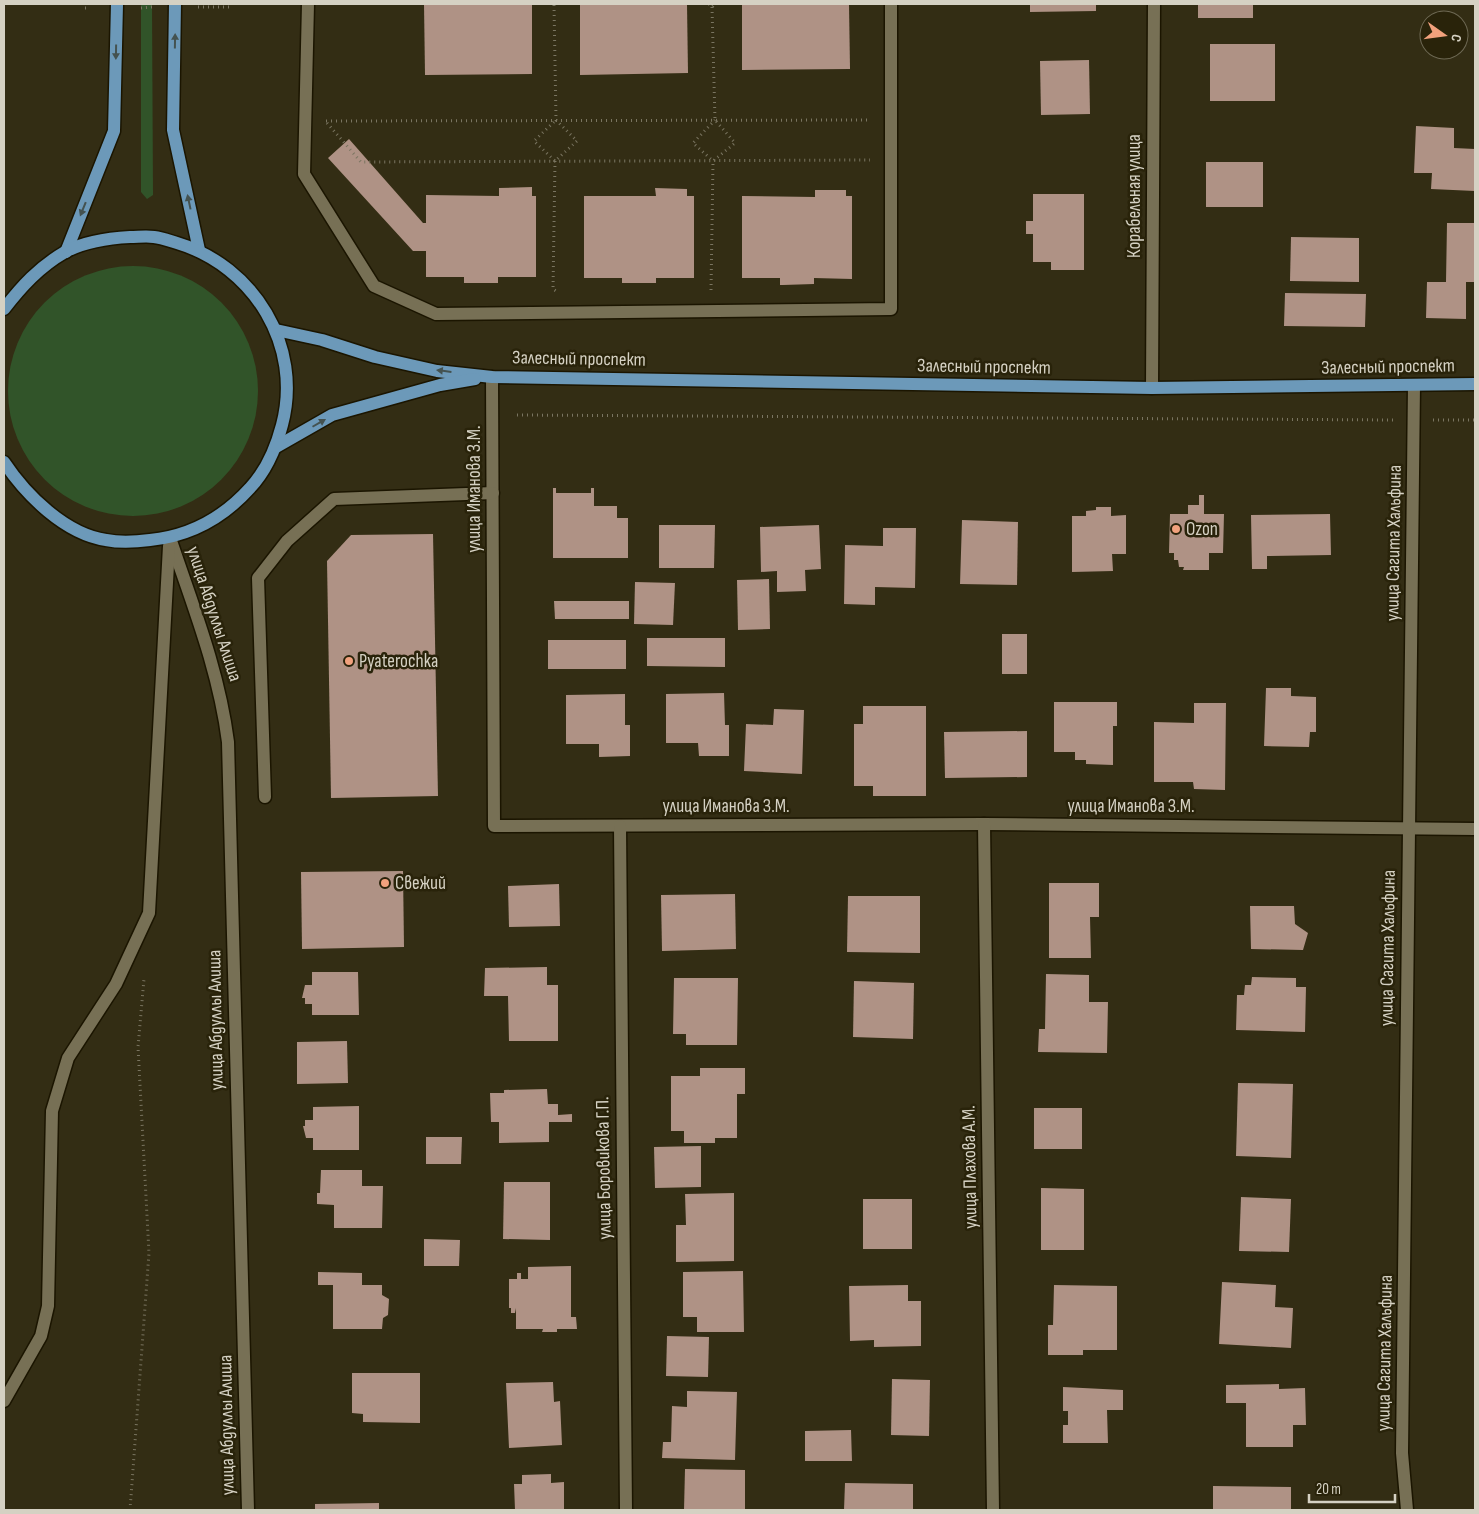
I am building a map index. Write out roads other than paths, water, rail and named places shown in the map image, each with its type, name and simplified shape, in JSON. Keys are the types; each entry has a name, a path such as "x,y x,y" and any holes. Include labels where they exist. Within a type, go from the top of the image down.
{"main road":[{"path":"66,252 114,131 117,4"},
{"path":"175,4 174,130 199,250"},
{"path":"4,309 31,276 66,252 110,238 155,237 199,250 231,270 257,297 276,330 286,369 286,409 276,447 258,479 234,506 204,526 170,538 128,542 104,540 75,528 47,512 15,479 4,462"},
{"name":"Залесный проспект","path":"276,330 437,371 492,376 1152,388 1475,384"},
{"name":"Залесный проспект","path":"276,447 332,415 440,385 492,376"}],"street":[{"path":"308,4 304,174 374,286 436,314 891,309 891,4"},
{"name":"Корабельная улица","path":"1152,388 1154,4"},
{"name":"улица Иманова З.М.","path":"492,376 494,826 984,824 1475,829"},
{"name":"улица Сагита Хальфина","path":"1406,1510 1402,1453 1414,385"},
{"path":"265,797 258,578 287,542 334,499 493,494"},
{"path":"4,1401 41,1336 48,1306 52,1111 68,1058 116,984 149,913 170,538"},
{"name":"улица Абдуллы Алиша","path":"170,538 213,666 224,705 228,742 248,1510"},
{"name":"улица Плахова А.М.","path":"984,824 993,1510"},
{"name":"улица Боровикова Г.П.","path":"620,826 626,1510"}],"place":[{"name":"Ozon","path":"1176,529"},
{"name":"Pyaterochka","path":"349,661"},
{"name":"Свежий","path":"385,883"}]}
